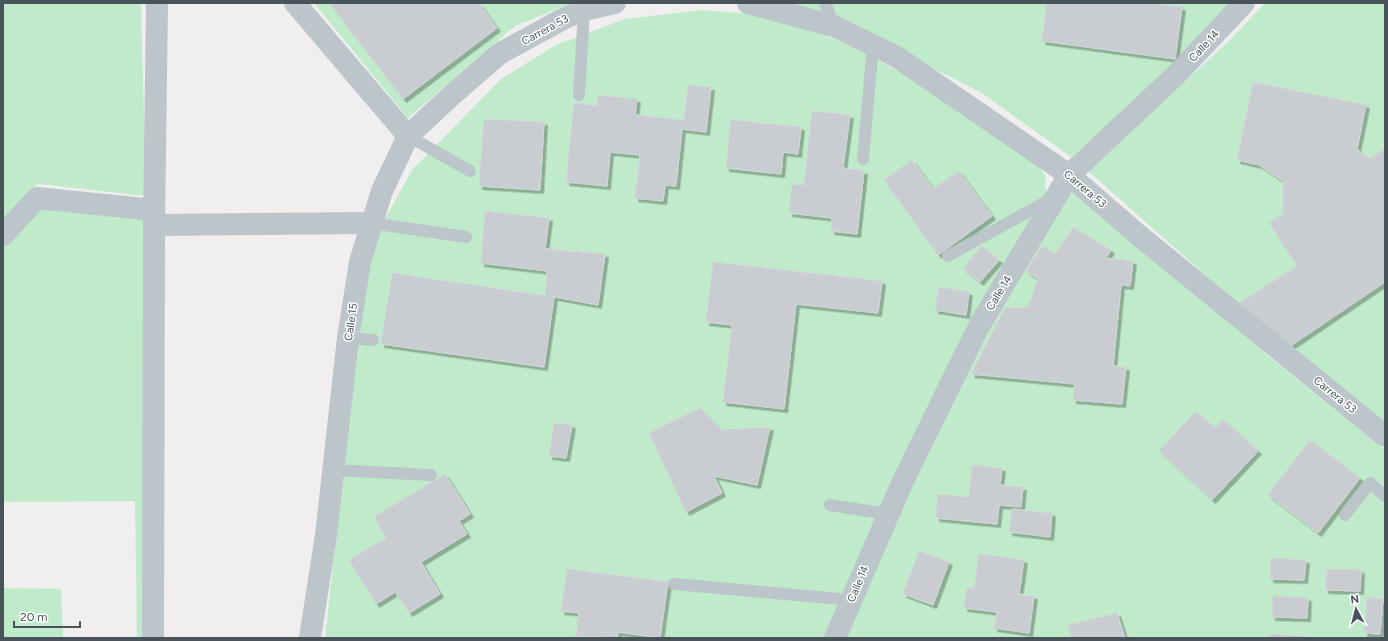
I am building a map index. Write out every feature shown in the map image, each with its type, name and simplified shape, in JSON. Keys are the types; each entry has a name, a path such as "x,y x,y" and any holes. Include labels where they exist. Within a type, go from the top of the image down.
{"street":[{"path":"153,638 154,217 157,3"},
{"path":"295,3 408,136"},
{"name":"Carrera 53","path":"499,54 563,19 584,10 614,3"},
{"name":"Carrera 53","path":"748,3 834,26 897,57 1069,175 1142,238 1385,436"},
{"name":"Calle 14","path":"835,638 903,481 980,326 1069,175 1175,76 1244,3"},
{"name":"Calle 15","path":"310,638 333,470 348,338 360,262 371,223 382,191 408,136 499,54"},
{"path":"3,235 37,198 154,217 371,223"}],"lane":[{"path":"825,3 834,26"},
{"path":"578,95 584,10"},
{"path":"863,159 873,44"},
{"path":"408,136 470,171"},
{"path":"948,256 1057,195"},
{"path":"371,223 466,237"},
{"path":"348,338 373,340"},
{"path":"333,470 432,475"},
{"path":"1345,515 1370,483 1385,496"},
{"path":"830,505 888,514"},
{"path":"674,584 851,600"}],"green space":[{"path":"3,3 141,3 146,196 38,184 3,219"},
{"path":"314,3 572,3 515,26 408,118"},
{"path":"783,3 1229,3 1176,64 1071,157 982,93 820,11"},
{"path":"1265,3 1385,3 1385,426 1238,304 1088,171 1232,38"},
{"path":"702,10 740,13 793,21 857,49 964,107 1030,156 1045,175 1046,193 825,638 325,638 356,353 374,239 412,170 501,79 556,45 625,19"},
{"path":"1072,185 1273,360 1385,450 1385,638 841,638 984,332"},
{"path":"41,204 147,214 148,638 137,638 135,501 3,502 3,243"},
{"path":"3,588 61,589 63,638 3,638"}],"building":[{"path":"329,3 479,3 497,28 403,99"},
{"path":"1047,3 1151,3 1182,7 1175,59 1042,41"},
{"path":"1253,82 1366,105 1357,149 1369,159 1385,149 1385,282 1286,349 1238,304 1297,266 1269,223 1283,214 1283,181 1259,165 1237,160"},
{"path":"688,85 711,87 706,132 682,129 676,186 665,185 663,201 635,198 640,155 610,152 607,186 566,182 574,103 597,106 598,95 637,99 635,115 684,120"},
{"path":"812,111 850,115 843,168 864,171 857,234 831,231 832,218 789,213 792,184 804,185"},
{"path":"484,119 544,122 540,190 479,186"},
{"path":"731,120 801,127 798,154 783,152 781,174 726,168"},
{"path":"912,160 933,189 959,171 992,216 938,255 884,180"},
{"path":"485,211 549,218 545,249 605,254 598,305 545,295 547,271 481,263"},
{"path":"1073,227 1111,250 1106,258 1133,261 1130,286 1121,285 1113,366 1126,367 1122,404 1073,400 1075,384 971,374 1005,308 1028,307 1038,279 1026,271 1042,246 1055,254"},
{"path":"982,246 999,260 980,282 963,268"},
{"path":"713,262 882,281 878,313 796,304 784,409 723,402 732,325 706,322"},
{"path":"392,273 554,297 544,367 381,344"},
{"path":"939,287 969,292 966,315 935,310"},
{"path":"700,408 722,430 770,427 757,485 714,476 722,493 686,512 649,433"},
{"path":"1196,411 1215,428 1223,419 1258,451 1212,500 1159,451"},
{"path":"554,423 572,425 566,458 549,456"},
{"path":"1310,440 1360,478 1318,533 1268,495"},
{"path":"972,465 1002,468 1000,485 1023,487 1021,507 999,505 997,524 936,518 938,494 969,497"},
{"path":"445,474 470,514 459,521 467,534 421,562 440,594 409,613 395,592 376,604 349,560 386,538 374,517"},
{"path":"1012,509 1052,513 1050,537 1009,532"},
{"path":"919,551 949,562 933,605 903,594"},
{"path":"979,554 1024,560 1019,594 1034,596 1029,633 994,628 997,612 964,608 967,588 974,588"},
{"path":"1271,558 1306,560 1304,580 1270,579"},
{"path":"567,569 668,582 660,638 618,632 617,638 576,636 579,613 561,611"},
{"path":"1327,569 1361,570 1360,591 1325,590"},
{"path":"1273,596 1308,598 1307,618 1272,617"},
{"path":"1367,597 1383,599 1380,634 1364,633"},
{"path":"1117,613 1125,638 1071,638 1068,625"},
{"path":"1269,634 1304,636 1304,638 1269,638"}]}
